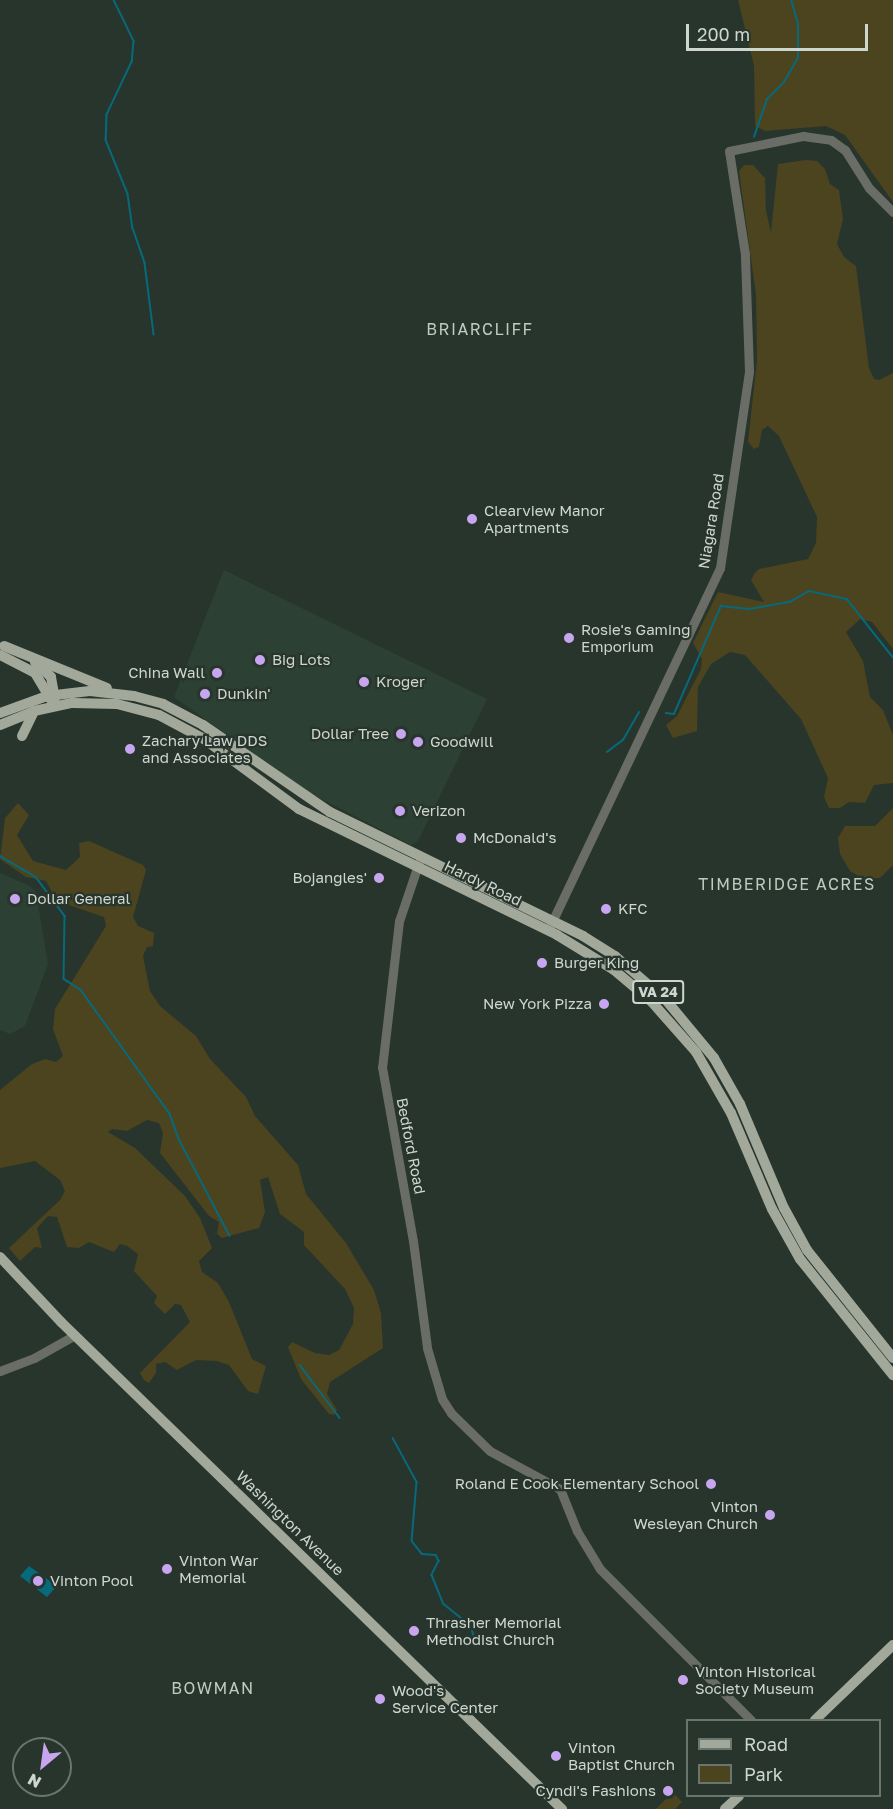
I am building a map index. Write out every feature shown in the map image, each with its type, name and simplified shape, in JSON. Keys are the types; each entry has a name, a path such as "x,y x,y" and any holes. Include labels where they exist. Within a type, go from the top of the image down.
{"main road":[{"path":"1,648 118,693"},
{"path":"1,648 45,670 52,699"},
{"name":"Hardy Road","path":"118,693 183,713 309,800 419,862"},
{"name":"VA 24","path":"2,720 52,699 118,693"},
{"name":"Hardy Road","path":"52,699 117,704 175,722 298,809 419,862 550,926 614,970 651,1001 685,1037 727,1104 789,1229"},
{"name":"VA 24","path":"2,720 34,711 52,699"},
{"path":"2,720 15,725 21,736 34,711"},
{"name":"VA 24","path":"789,1229 893,1358"},
{"name":"VA 24","path":"789,1229 819,1285 893,1375"},
{"name":"Washington Avenue","path":"0,1257 75,1335 562,1809"},
{"path":"816,1719 893,1645"},
{"path":"725,1809 738,1797"}],"street":[{"name":"Niagara Road","path":"550,926 720,568 749,371 745,254 729,151 803,136 831,140 845,150 869,188 893,212"},
{"name":"Bedford Road","path":"419,862 399,921 382,1067 420,1288 429,1360 451,1413 490,1451 560,1489 578,1531 600,1569 750,1719"},
{"path":"0,1371 34,1358 75,1335"}],"shaded area":[{"path":"224,570 487,699 418,841 411,845 302,789 174,697"},
{"path":"0,873 30,886 36,892 48,964 25,1026 10,1034 0,1030"}],"green space":[{"path":"738,0 893,0 893,202 845,135 826,126 765,131 755,126 754,66"},
{"path":"805,160 817,161 825,169 830,184 839,190 843,219 837,244 844,257 856,266 869,368 874,379 879,380 893,373 893,649 872,622 860,619 846,632 863,661 870,697 883,710 893,735 893,783 874,785 865,803 849,802 840,808 829,808 824,797 828,778 801,719 745,655 730,652 711,664 698,687 697,731 673,738 666,725 677,716 701,669 702,659 693,643 718,592 764,602 751,580 754,574 759,569 808,559 816,543 817,517 779,436 768,426 762,430 759,447 754,449 748,442 757,360 756,295 739,171 744,165 753,165 765,178 766,211 771,232 778,164"},
{"path":"18,803 29,815 17,835 33,861 66,870 80,857 79,843 89,841 143,865 146,870 133,917 138,926 154,933 153,946 147,947 143,956 150,991 160,1006 196,1036 210,1059 246,1097 255,1116 298,1165 306,1194 346,1243 374,1290 381,1313 383,1348 330,1382 327,1394 337,1410 334,1415 329,1414 301,1379 288,1347 292,1342 315,1353 329,1355 339,1350 353,1324 354,1308 345,1289 304,1245 304,1232 280,1214 268,1177 260,1180 265,1212 259,1228 222,1238 217,1234 219,1222 209,1216 160,1153 163,1133 159,1123 147,1120 127,1131 112,1129 108,1132 135,1148 185,1196 200,1218 212,1248 199,1261 202,1272 218,1283 229,1302 252,1359 266,1366 258,1394 248,1391 229,1365 217,1361 196,1360 177,1370 165,1362 156,1364 156,1373 149,1383 144,1380 140,1373 190,1322 181,1305 175,1304 165,1314 154,1303 157,1296 134,1271 138,1254 127,1246 120,1244 114,1252 89,1242 79,1248 67,1247 57,1217 48,1216 37,1228 42,1248 35,1247 20,1261 9,1248 60,1200 65,1191 60,1180 35,1161 0,1168 0,1090 32,1064 45,1059 56,1062 63,1056 53,1029 55,1009 106,926 104,917 57,901 46,881 26,877 0,859 5,818"},
{"path":"893,808 893,865 880,878 862,878 850,871 840,854 838,838 845,826 875,826"},
{"path":"673,1792 682,1802 675,1809 656,1809"}],"water":[{"name":"Vinton Pool","path":"29,1566 57,1586 47,1597 20,1576"}],"waterway":[{"path":"114,0 134,41 132,62 107,115 106,140 128,194 133,228 145,263 154,334"},
{"path":"754,137 767,99 784,82 798,58 798,24 791,0"},
{"path":"666,713 674,714 721,606 749,609 790,602 809,591 847,599 893,657"},
{"path":"607,752 623,740 639,712"},
{"path":"0,856 36,877 65,916 64,979 81,990 170,1114 180,1141 230,1236"},
{"path":"300,1365 340,1418"},
{"path":"393,1438 417,1482 412,1541 422,1554 436,1555 439,1561 432,1575 444,1604 471,1626 477,1646"}],"place":[{"name":"Clearview Manor Apartments","path":"472,519"},
{"name":"Rosie's Gaming Emporium","path":"569,638"},
{"name":"Big Lots","path":"260,660"},
{"name":"China Wall","path":"217,673"},
{"name":"Kroger","path":"364,682"},
{"name":"Dunkin'","path":"205,694"},
{"name":"Dollar Tree","path":"401,734"},
{"name":"Goodwill","path":"418,742"},
{"name":"Zachary Law DDS and Associates","path":"130,749"},
{"name":"Verizon","path":"400,811"},
{"name":"McDonald's","path":"461,838"},
{"name":"Bojangles'","path":"379,878"},
{"name":"Dollar General","path":"15,899"},
{"name":"KFC","path":"606,909"},
{"name":"Burger King","path":"542,963"},
{"name":"New York Pizza","path":"604,1004"},
{"name":"Roland E Cook Elementary School","path":"711,1484"},
{"name":"Vinton Wesleyan Church","path":"770,1515"},
{"name":"Vinton War Memorial","path":"167,1569"},
{"name":"Vinton Pool","path":"38,1581"},
{"name":"Thrasher Memorial Methodist Church","path":"414,1631"},
{"name":"Vinton Historical Society Museum","path":"683,1680"},
{"name":"Wood's Service Center","path":"380,1699"},
{"name":"Vinton Baptist Church","path":"556,1756"},
{"name":"Cyndi's Fashions","path":"668,1791"}],"district":[{"name":"BRIARCLIFF","path":"480,329"},
{"name":"TIMBERIDGE ACRES","path":"787,884"},
{"name":"BOWMAN","path":"213,1688"}]}
